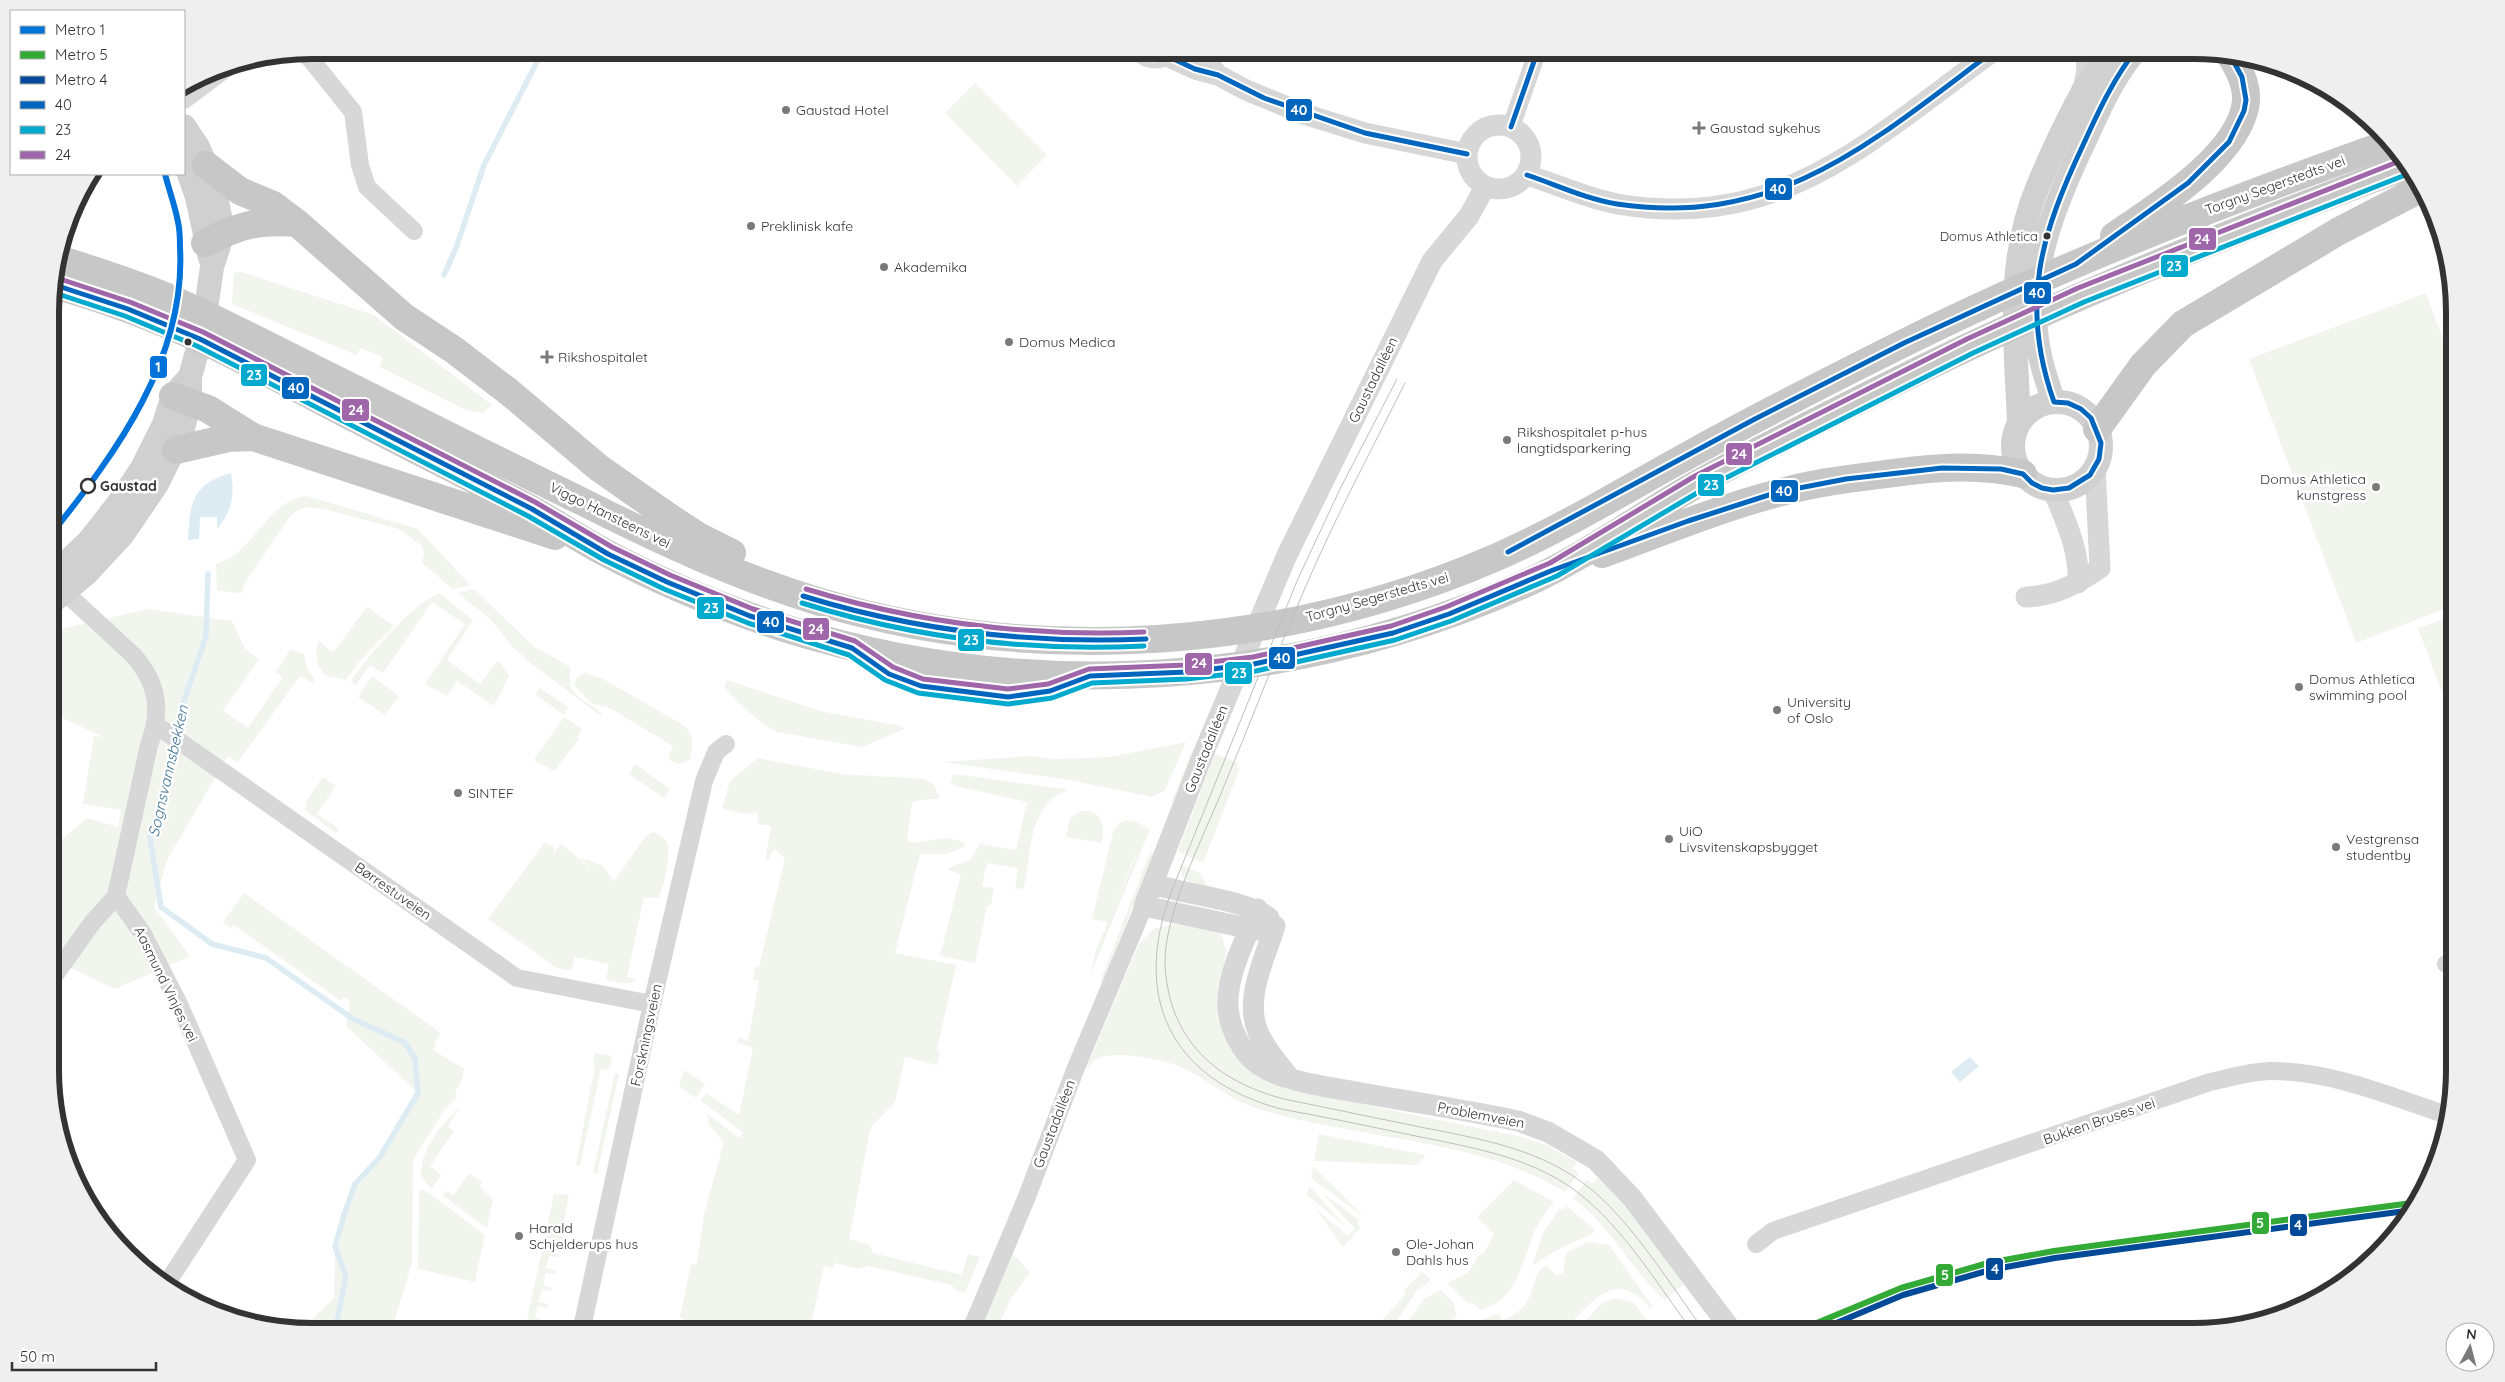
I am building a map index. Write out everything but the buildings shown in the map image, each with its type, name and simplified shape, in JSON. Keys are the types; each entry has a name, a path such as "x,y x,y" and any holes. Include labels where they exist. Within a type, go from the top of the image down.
{"highway":[{"path":"2081,261 2188,183 2229,142 2244,111 2246,100 2242,77 2234,62"},
{"name":"Torgny Segerstedts vei","path":"1199,636 1306,619 1399,593 1505,554 1752,420 1968,312 2081,261 2211,209 2383,145"},
{"path":"195,162 240,192 273,205 404,317 454,350 509,392 599,468 698,536 780,572 846,594 899,607 991,624 1041,640"},
{"name":"Torgny Segerstedts vei","path":"608,554 750,616 852,648 892,657 961,668 1055,676 1124,676 1187,672 1290,657 1393,633 1440,618 1553,570 1698,483 1970,346 2081,295 2402,168"},
{"path":"2097,429 2142,365 2184,324 2323,240 2415,191"},
{"path":"213,258 268,221 296,223"},
{"name":"Viggo Hansteens vei","path":"64,261 135,284 209,316 609,516 733,572 818,601 883,618 956,631 1041,640 1131,640 1199,636"},
{"path":"60,287 136,312 200,339 532,510 608,554"},
{"path":"186,384 208,408 253,437 608,554"},
{"path":"176,450 228,438 253,437"},
{"path":"1553,570 1638,541 1688,521 1778,492 1846,479 1942,468 2000,469 2023,474"}],"main road":[{"path":"2019,423 2013,318 2015,279 2022,240 2037,188 2083,90 2094,76 2102,59"},
{"path":"2054,402 2038,349 2037,279 2044,245 2058,200 2078,153 2111,85 2130,59"},
{"path":"59,586 122,534 157,484 176,450 186,384 203,330 213,258 215,190 195,162 192,136 185,127"},
{"path":"59,584 121,500 142,468 186,384"},
{"path":"2054,402 2068,403 2081,409 2091,418 2101,443 2095,467 2081,483 2069,488 2053,490 2032,483 2023,474 2015,460 2012,448 2014,434 2025,415 2038,406 2054,402"}],"street":[{"path":"310,59 353,112 360,165 367,187 414,231"},
{"path":"1180,59 1194,69 1218,75 1264,98 1339,125 1374,135 1467,154"},
{"path":"1204,59 1218,75"},
{"path":"1511,127 1535,59"},
{"path":"1526,175 1596,199 1649,208 1703,209 1750,199 1799,182 1847,157 1982,59"},
{"path":"2083,90 2087,70 2086,59"},
{"path":"185,99 209,81"},
{"path":"1492,125 1511,127 1526,138 1530,147 1532,156 1526,175 1512,187 1493,189 1485,187 1472,176 1468,168 1467,154 1470,142 1483,128 1492,125"},
{"name":"Gaustadalléen","path":"974,1323 1026,1199 1075,1070 1153,884 1206,747 1287,555 1432,261 1469,216 1485,187"},
{"path":"2026,597 2054,593 2078,583 2100,568 2095,467"},
{"path":"2053,490 2072,539 2079,569 2078,583"},
{"path":"59,591 144,668 155,690 160,728 149,745 116,896 92,923 59,969"},
{"name":"Børrestuveien","path":"160,728 517,978 652,1004"},
{"name":"Forskningsveien","path":"583,1323 652,1004 704,781 716,752 726,744"},
{"path":"1153,884 1182,893 1258,909 1269,917 1275,926"},
{"name":"Aasmund Vinjes vei","path":"116,896 143,934 174,995 247,1160 169,1280"},
{"path":"1144,906 1263,930 1275,926"},
{"name":"Problemveien","path":"1258,909 1229,988 1228,1008 1237,1037 1251,1059 1259,1066 1289,1077 1328,1087 1518,1121 1548,1132 1579,1149 1596,1160 1632,1198 1726,1323"},
{"path":"1275,926 1256,986 1254,1008 1258,1030 1263,1041 1289,1077"},
{"name":"Bukken Bruses vei","path":"1756,1244 1773,1232 2210,1082 2269,1071 2304,1073 2339,1080 2442,1113"}],"shaded area":[{"path":"975,83 1047,155 1017,186 945,113"},
{"path":"242,272 374,315 492,405 483,413 466,410 380,367 383,357 361,348 356,355 232,304 234,273"},
{"name":"Domus Athletica kunstgress","path":"2426,293 2446,347 2446,608 2356,643 2249,359"},
{"path":"231,473 233,488 226,516 217,529 217,517 200,517 199,539 188,540 192,505 201,489 208,483"},
{"path":"307,496 418,529 470,585 453,589 422,563 424,554 422,546 399,529 324,509 304,507 291,515 244,584 242,593 217,591 216,564 229,558 241,549 281,507 293,500"},
{"path":"474,589 533,646 570,667 570,682 574,692 604,718 534,666 512,646 491,620 458,593"},
{"path":"439,593 473,620 447,660 480,684 498,660 509,676 494,706 457,681 447,696 425,684 465,624 432,602 383,673 370,665 356,685 351,681 379,645 403,620 427,600"},
{"path":"367,607 394,626 363,657 346,680 326,675 318,664 317,645 319,641 333,653"},
{"path":"148,609 232,621 245,649 259,659 223,711 248,728 283,677 276,672 290,650 304,654 307,668 315,681 313,683 300,676 238,762 228,756 167,860 154,907 190,956 115,989 59,962 59,842 87,818 118,827 121,810 83,804 94,736 103,737 59,716 59,629"},
{"path":"2446,618 2446,703 2418,628"},
{"path":"585,673 603,679 685,726 692,738 690,760 678,764 671,761 668,757 673,746 608,707 592,704 574,685 577,677"},
{"path":"372,676 399,696 385,715 358,697"},
{"path":"727,680 820,711 902,726 904,729 862,747 777,732 755,718 742,706 724,687"},
{"path":"540,688 568,707 564,715 535,694"},
{"path":"564,717 582,729 577,737 579,739 554,771 534,760"},
{"path":"1186,742 1165,790 1152,797 1070,780 943,762 1031,756 1055,759 1109,757"},
{"path":"1194,747 1196,747 1172,803 1171,802"},
{"path":"1215,754 1238,763 1237,767 1240,768 1203,863 1178,851"},
{"path":"758,758 841,774 925,779 934,785 940,798 912,803 907,839 911,843 946,838 965,842 964,847 947,854 920,854 895,953 956,966 937,1049 940,1052 937,1065 905,1057 895,1102 870,1130 849,1239 870,1245 873,1253 962,1275 968,1254 980,1257 965,1293 955,1290 952,1285 868,1266 859,1269 834,1263 833,1268 824,1266 811,1323 685,1323 686,1321 680,1317 691,1265 697,1263 704,1214 724,1142 708,1124 709,1119 706,1113 739,1138 744,1133 701,1101 706,1093 739,1115 753,1048 737,1042 739,1037 748,1041 759,981 753,979 755,967 759,967 785,858 774,849 768,860 765,860 771,826 758,824 757,812 745,814 745,811 743,814 722,808 730,781"},
{"path":"635,764 670,789 664,798 629,774"},
{"path":"954,774 1065,789 1066,791 1053,798 1044,807 1038,819 1033,832 1024,888 1015,889 1018,868 987,863 982,886 994,888 991,905 987,906 975,963 940,956 961,874 949,870 949,868 970,860 980,844 1016,850 1027,802 955,786 950,782"},
{"path":"323,777 336,786 317,814 339,829 336,833 305,810 307,800"},
{"path":"1081,811 1088,811 1098,816 1103,831 1102,843 1066,837 1070,818"},
{"path":"1127,820 1134,821 1150,829 1091,974 1095,953 1108,922 1092,919 1113,832 1119,823","holes":["1122,851 1136,855 1109,920 1135,855"]},
{"path":"653,832 666,841 668,861 659,898 644,897 627,977 637,980 626,983 606,980 609,964 575,957 571,971 557,968 488,919 545,842 554,848 553,854 561,844 592,869 580,857 603,866 614,881 646,836"},
{"path":"1150,852 1154,854 1103,981 1100,982"},
{"path":"1180,864 1200,873 1207,886 1197,884 1184,877"},
{"path":"244,893 441,1033 434,1043 436,1045 433,1050 464,1069 462,1080 455,1092 457,1098 445,1109 413,1160 412,1263 394,1323 308,1323 334,1298 335,1246 355,1184 380,1157 418,1093 346,1026 350,1000 344,998 341,1001 234,925 231,928 223,922"},
{"path":"1179,923 1215,929 1221,934 1226,950 1221,989 1222,1013 1284,1088 1522,1137 1546,1145 1577,1162 1573,1168 1579,1173 1565,1192 1530,1174 1493,1160 1414,1141 1294,1119 1256,1108 1236,1100 1183,1068 1155,1059 1110,1055 1097,1059 1085,1071 1139,944 1153,929"},
{"path":"595,1053 612,1056 609,1070 601,1069 580,1166 576,1165 595,1066 593,1065"},
{"path":"1970,1057 1979,1066 1960,1082 1951,1072"},
{"path":"684,1070 705,1084 696,1098 679,1086"},
{"path":"615,1073 619,1074 597,1174 593,1173"},
{"path":"461,1106 448,1126 454,1131 430,1166 441,1175 431,1189 421,1175 425,1155 440,1128"},
{"path":"1319,1134 1426,1155 1416,1165 1314,1161"},
{"path":"1313,1166 1364,1217 1311,1178"},
{"path":"469,1173 482,1182 480,1186 493,1200 487,1228 443,1196 446,1191 454,1195"},
{"path":"1598,1178 1625,1207 1684,1284 1665,1300 1641,1275 1610,1234 1573,1198 1587,1180 1593,1184"},
{"path":"1514,1180 1554,1202 1542,1217 1535,1230 1521,1270 1510,1290 1492,1305 1480,1310 1472,1302 1469,1304 1447,1283 1468,1273 1479,1255 1484,1253 1494,1234 1477,1217"},
{"path":"1309,1187 1313,1190 1347,1228 1307,1195"},
{"path":"423,1189 485,1235 475,1282 418,1269 419,1191"},
{"path":"1321,1192 1359,1220 1357,1224 1361,1227 1343,1247 1316,1209 1348,1236 1355,1229"},
{"path":"554,1194 569,1195 561,1236 563,1241 553,1239 550,1251 559,1254 559,1257 549,1256 546,1268 556,1270 555,1274 546,1273 543,1285 552,1288 551,1291 542,1289 539,1302 548,1304 548,1308 538,1306 535,1318 544,1321 544,1323 527,1320"},
{"path":"1566,1206 1594,1228 1593,1233 1555,1251 1532,1266 1543,1233 1560,1208 1563,1210"},
{"path":"1588,1242 1609,1245 1653,1307 1650,1308 1637,1296 1625,1290 1614,1290 1603,1294 1593,1301 1572,1323 1482,1323 1481,1320 1499,1313 1502,1320 1523,1308 1539,1271 1546,1265 1556,1275 1563,1273 1566,1253"},
{"path":"1012,1253 1030,1272 1012,1297 999,1323 984,1323"},
{"path":"1422,1272 1431,1280 1416,1292 1395,1323 1379,1323 1406,1294 1404,1290"},
{"path":"1441,1290 1453,1302 1457,1316 1453,1320 1454,1323 1407,1323 1424,1299"},
{"path":"1616,1298 1634,1303 1649,1323 1583,1323 1602,1303"}],"waterway":[{"name":"Sognsvannsbekken","path":"444,275 456,248 484,165 538,59"},
{"name":"Sognsvannsbekken","path":"208,574 206,636 185,698 150,838 161,907 212,944 266,958 353,1019 404,1042 415,1058 418,1093 380,1157 355,1184 344,1215 335,1246 346,1277 336,1323"}],"tram line":[{"path":"1397,379 1340,489 1297,581 1172,890 1160,929 1156,965 1159,998 1170,1028 1187,1055 1211,1077 1243,1095 1281,1109 1503,1156 1547,1173 1567,1185 1602,1213 1630,1245 1687,1323"},
{"path":"1405,383 1328,536 1294,613 1186,876 1166,944 1165,963 1168,990 1175,1014 1186,1035 1200,1053 1217,1068 1237,1081 1259,1091 1284,1099 1488,1141 1532,1155 1573,1176 1608,1204 1638,1238 1699,1323"}],"metro line":[{"name":"1","path":"59,524 123,436 143,401 159,365 172,327 179,288 180,235 177,216 165,175"},
{"name":"5","path":"1817,1323 1901,1288 1988,1263 2054,1251 2408,1203"},
{"name":"4","path":"1836,1323 1903,1295 1990,1270 2055,1258 2404,1211"}],"transit line":[{"name":"40","path":"1173,59 1195,69 1218,75 1264,98 1365,133 1467,154"},
{"name":"40","path":"1511,127 1535,59"},
{"name":"40","path":"1527,175 1583,195 1617,204 1675,208 1728,203 1776,190 1822,170 1865,145 1983,59"},
{"name":"40","path":"60,287 128,309 200,339 532,509 608,554 667,582 750,616 852,648 889,674 921,686 1008,697 1050,691 1090,676 1187,672 1254,664 1393,633 1449,614 1553,570 1688,521 1778,492 1846,479 1942,468 2001,469 2023,474 2032,483 2042,488 2053,490 2069,488 2090,475 2099,459 2101,443 2091,418 2081,409 2068,403 2054,402 2043,366 2038,333 2037,301 2040,270 2046,239 2069,176 2095,118 2130,59"},
{"name":"40","path":"1508,552 1753,420 1904,343 2076,264 2188,183 2229,142 2244,111 2246,100 2242,77 2234,62"},
{"name":"24","path":"61,279 130,302 203,332 535,502 612,547 670,575 753,609 855,641 893,667 923,679 1008,689 1048,684 1089,669 1186,665 1253,657 1391,626 1446,607 1550,563 1695,476 1967,339 2078,288 2397,162"},
{"name":"23","path":"59,294 125,316 197,346 528,516 604,560 664,589 748,623 849,655 885,680 918,693 1008,704 1052,698 1092,683 1187,679 1256,671 1395,640 1451,621 1557,576 1702,490 1973,353 2084,302 2406,175"},
{"name":"24","path":"806,589 889,611 973,625 1015,630 1058,632 1144,632"},
{"name":"40","path":"803,596 888,618 973,632 1015,637 1059,639 1146,639"},
{"name":"23","path":"802,603 886,625 971,640 1057,647 1144,646"}],"place":[{"name":"Gaustad Hotel","path":"786,110"},
{"name":"Gaustad sykehus","path":"1699,128"},
{"name":"Preklinisk kafe","path":"751,226"},
{"name":"Domus Athletica","path":"2047,236"},
{"name":"Akademika","path":"884,267"},
{"name":"Domus Medica","path":"1009,342"},
{"name":"Rikshospitalet","path":"547,357"},
{"name":"Rikshospitalet p-hus langtidsparkering","path":"1507,440"},
{"name":"Gaustad","path":"88,486"},
{"name":"Domus Athletica kunstgress","path":"2376,487"},
{"name":"Domus Athletica swimming pool","path":"2299,687"},
{"name":"University of Oslo","path":"1777,710"},
{"name":"SINTEF","path":"458,793"},
{"name":"UiO Livsvitenskapsbygget","path":"1669,839"},
{"name":"Vestgrensa studentby","path":"2336,847"},
{"name":"Harald Schjelderups hus","path":"519,1236"},
{"name":"Ole-Johan Dahls hus","path":"1396,1252"}]}
